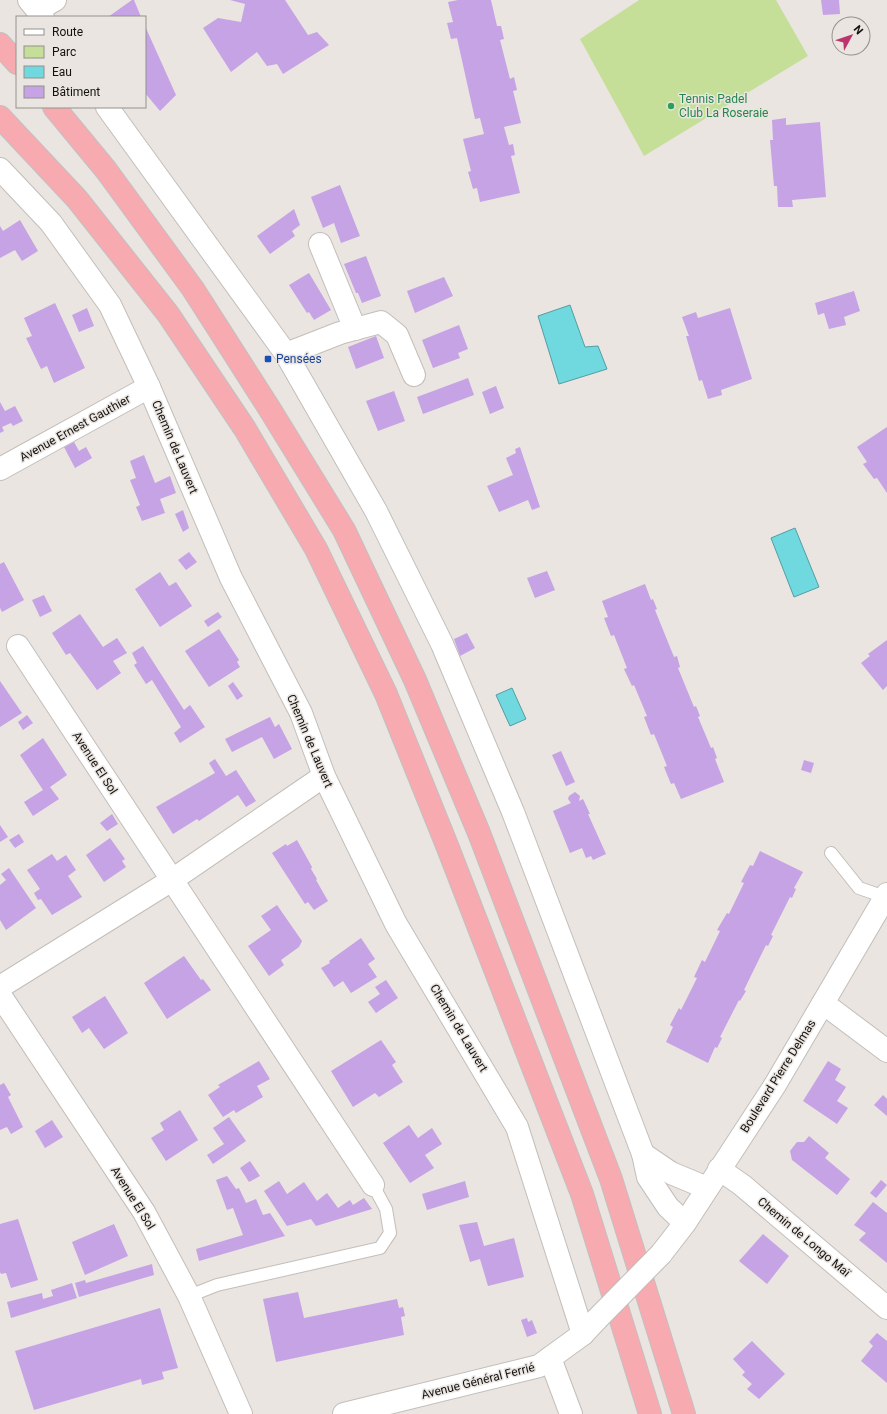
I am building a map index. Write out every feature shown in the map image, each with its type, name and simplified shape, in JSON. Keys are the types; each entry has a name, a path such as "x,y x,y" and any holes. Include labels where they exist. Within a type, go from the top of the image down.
{"highway":[{"path":"0,44 16,62"},
{"path":"55,108 106,170 193,289 269,408 344,530 415,680 479,833 610,1178 684,1414"},
{"path":"0,117 77,199 168,314 245,429 316,549 386,694 448,848 579,1187 650,1414"}],"street":[{"path":"108,108 286,354 376,511 442,644 513,812 643,1154 648,1177 668,1207 685,1222"},
{"name":"Chemin de Lauvert","path":"0,169 51,223 110,305 149,387 231,578 301,714 324,776 396,924 518,1127 590,1326"},
{"path":"320,244 355,329"},
{"path":"286,354 355,329 380,322 397,335 414,375"},
{"name":"Avenue Ernest Gauthier","path":"0,469 149,387"},
{"name":"Avenue El Sol","path":"18,646 374,1185"},
{"path":"0,988 172,880 324,776"},
{"name":"Boulevard Pierre Delmas","path":"661,1254 685,1222 775,1085 886,895"},
{"name":"Avenue El Sol","path":"0,995 144,1212 189,1296 241,1414"},
{"path":"823,1003 887,1051"},
{"path":"643,1154 671,1173 707,1188"},
{"name":"Chemin de Longo Maï","path":"719,1169 742,1185 887,1308"},
{"name":"Avenue Général Ferrié","path":"344,1414 539,1366 590,1326 661,1254"},
{"path":"550,1358 572,1414"}],"lane":[{"path":"831,853 859,888 886,895"},
{"path":"189,1296 217,1285 380,1248 390,1233 386,1209 374,1185"}],"green space":[{"name":"Tennis Padel Club La Roseraie","path":"639,0 776,0 808,56 644,156 580,39"}],"water":[{"path":"570,305 585,347 598,346 607,369 559,384 538,316"},
{"path":"795,528 819,587 794,597 771,538"},
{"path":"512,688 526,719 510,726 496,695"}],"building":[{"path":"134,0 141,16 109,16"},
{"path":"230,0 285,0 308,35 317,32 329,45 283,74 277,64 267,66 257,52 231,72 203,28 218,18 241,22 245,4"},
{"path":"458,0 491,0 497,26 501,26 504,39 500,40 510,79 514,77 517,90 513,91 521,123 504,127 509,145 513,144 515,155 511,156 520,193 480,202 477,188 473,189 468,172 471,171 463,139 484,134 480,118 475,119 457,38 451,39 447,23 453,22 448,2"},
{"path":"821,0 839,0 840,14 823,15"},
{"path":"146,28 176,95 160,111 146,94"},
{"path":"786,118 786,125 820,122 826,197 792,200 793,207 778,207 777,186 774,186 770,140 773,140 772,120"},
{"path":"340,185 360,236 341,243 334,223 323,228 311,197"},
{"path":"294,209 300,225 292,231 295,236 270,254 257,236"},
{"path":"20,220 38,251 22,261 15,250 0,258 0,226 3,231"},
{"path":"366,256 381,296 362,303 358,293 356,293 344,264"},
{"path":"309,273 331,310 314,320 309,312 307,313 289,285"},
{"path":"444,277 453,296 415,313 407,291"},
{"path":"854,291 860,311 844,317 846,325 829,329 824,313 818,315 815,303"},
{"path":"55,303 85,368 54,383 47,366 41,369 26,338 32,336 24,318"},
{"path":"87,308 94,326 79,332 72,315"},
{"path":"730,308 752,379 721,390 722,395 708,399 702,380 699,381 686,336 689,336 682,317 696,312 698,318"},
{"path":"459,325 468,349 458,353 460,358 433,368 422,340"},
{"path":"376,336 384,358 356,369 348,347"},
{"path":"468,378 474,395 423,414 417,397"},
{"path":"496,386 504,408 490,414 482,392"},
{"path":"394,391 405,421 378,431 366,401"},
{"path":"0,402 5,411 15,406 23,421 13,426 11,423 2,427 4,431 0,433"},
{"path":"887,427 887,493 877,478 874,479 863,464 867,462 857,447"},
{"path":"74,442 79,451 86,447 92,458 75,468 64,447"},
{"path":"520,447 540,507 532,510 528,500 499,512 487,486 513,475 506,458 516,453 515,449"},
{"path":"144,455 155,483 170,476 176,493 160,499 165,513 142,521 136,507 140,505 130,480 136,478 130,461"},
{"path":"183,510 189,528 183,532 175,514"},
{"path":"189,552 197,562 186,570 178,560"},
{"path":"4,562 24,600 2,612 0,608 0,564"},
{"path":"547,571 555,590 535,598 527,578"},
{"path":"160,572 169,586 176,582 192,606 160,627 135,589"},
{"path":"645,584 651,600 653,599 657,609 655,610 674,657 677,656 680,667 678,668 694,707 696,706 700,716 698,717 711,748 713,747 717,758 715,759 724,782 681,799 674,783 671,784 664,767 667,766 654,734 651,735 644,717 647,716 634,685 632,686 624,669 627,668 614,635 611,636 604,618 608,617 602,601"},
{"path":"44,595 52,611 40,617 32,600"},
{"path":"218,612 222,617 208,627 204,621"},
{"path":"80,614 103,647 117,638 127,653 113,661 121,673 97,690 70,653 66,655 52,633"},
{"path":"219,629 239,660 237,662 240,667 209,687 185,651"},
{"path":"467,633 475,648 460,656 454,639"},
{"path":"887,640 887,686 883,690 861,663 870,656 868,654"},
{"path":"143,646 184,710 190,705 205,727 180,743 174,733 181,727 152,680 146,684 134,665 137,663 132,653"},
{"path":"0,681 22,713 0,727"},
{"path":"233,682 243,696 237,700 228,686"},
{"path":"27,715 33,723 23,730 18,722"},
{"path":"270,717 275,727 279,724 292,749 274,759 262,737 232,752 225,739"},
{"path":"43,738 67,775 50,787 59,799 33,816 24,802 43,790 20,755"},
{"path":"561,751 575,782 566,786 552,755"},
{"path":"215,759 226,776 236,770 256,801 246,807 238,795 199,821 197,819 173,834 156,807 215,773 209,763"},
{"path":"804,760 814,763 811,773 801,770"},
{"path":"575,792 580,796 579,801 583,799 606,854 593,860 591,856 586,858 582,848 570,853 553,811 571,803 568,799 569,796"},
{"path":"112,814 118,824 107,831 100,823"},
{"path":"0,825 8,837 0,842"},
{"path":"19,834 24,842 15,848 9,840"},
{"path":"110,838 125,859 122,861 126,867 104,882 86,855"},
{"path":"297,840 328,901 314,910 308,902 305,904 272,853 286,844 287,846"},
{"path":"760,851 803,872 794,888 796,889 792,898 790,897 771,935 773,936 768,946 766,945 744,990 746,991 740,1001 739,1000 720,1037 722,1038 717,1048 715,1047 708,1063 666,1042 673,1027 670,1025 679,1008 681,1010 697,978 694,977 702,960 705,962 720,931 717,930 727,913 729,914 744,883 741,882 750,865 753,866"},
{"path":"52,854 57,861 66,855 76,870 68,876 82,897 52,915 41,899 38,900 34,893 40,889 27,870"},
{"path":"9,868 36,908 6,930 0,920 0,885 6,880 1,874"},
{"path":"277,905 302,941 299,947 281,960 284,965 269,976 248,946 271,930 261,916"},
{"path":"361,938 375,959 368,964 377,977 351,993 343,981 334,987 321,968 330,963 329,961"},
{"path":"184,956 201,980 203,979 211,990 167,1019 144,983"},
{"path":"386,980 398,998 376,1013 368,1002 380,994 375,987"},
{"path":"105,996 128,1033 104,1049 89,1028 82,1033 72,1017"},
{"path":"381,1040 396,1062 392,1065 403,1082 379,1097 375,1093 353,1107 331,1071"},
{"path":"259,1061 270,1079 257,1086 263,1097 236,1113 234,1110 223,1117 208,1095 220,1087 218,1085"},
{"path":"828,1061 841,1069 835,1080 846,1087 837,1101 848,1108 837,1124 803,1101"},
{"path":"4,1083 11,1095 8,1097 23,1127 11,1134 7,1127 0,1130 0,1085"},
{"path":"883,1095 887,1099 887,1116 874,1105"},
{"path":"180,1110 198,1140 166,1161 151,1138 164,1130 160,1123"},
{"path":"229,1117 246,1141 213,1164 207,1155 224,1144 213,1128"},
{"path":"52,1120 63,1137 45,1148 35,1131"},
{"path":"409,1125 418,1138 432,1128 442,1144 425,1155 434,1168 410,1183 383,1143"},
{"path":"809,1136 829,1153 825,1158 850,1179 837,1195 792,1160 790,1151 797,1142 804,1142"},
{"path":"250,1161 260,1176 249,1182 240,1168"},
{"path":"227,1176 236,1189 239,1188 246,1203 256,1199 263,1215 270,1213 285,1236 199,1261 196,1249 243,1235 233,1208 227,1210 216,1180"},
{"path":"881,1180 887,1185 876,1198 870,1193"},
{"path":"279,1181 287,1194 304,1182 317,1201 327,1193 338,1208 350,1200 353,1205 364,1198 372,1209 316,1226 311,1219 287,1226 264,1191"},
{"path":"465,1181 469,1197 427,1210 422,1194"},
{"path":"873,1202 887,1213 887,1263 859,1240 866,1233 854,1225"},
{"path":"18,1219 38,1280 11,1288 6,1273 1,1274 0,1272 0,1224"},
{"path":"477,1222 484,1246 514,1238 524,1277 488,1286 480,1259 470,1262 459,1225"},
{"path":"114,1224 128,1256 85,1275 72,1242"},
{"path":"763,1234 789,1256 767,1284 739,1261"},
{"path":"152,1264 154,1275 79,1297 75,1283 85,1280 86,1283"},
{"path":"72,1283 77,1298 11,1318 7,1302 42,1293 43,1299 53,1296 51,1290"},
{"path":"298,1292 304,1318 397,1299 399,1308 403,1307 405,1316 401,1317 404,1335 276,1362 263,1299"},
{"path":"160,1308 178,1368 162,1372 164,1379 142,1385 141,1379 34,1410 15,1351"},
{"path":"527,1318 528,1322 532,1320 537,1333 527,1337 521,1320"},
{"path":"877,1333 887,1341 887,1383 861,1361 873,1346 869,1342"},
{"path":"752,1341 785,1374 759,1399 747,1389 752,1384 742,1375 745,1372 733,1359"}],"place":[{"name":"Tennis Padel Club La Roseraie","path":"671,106"},
{"name":"Pensées","path":"268,359"}]}
